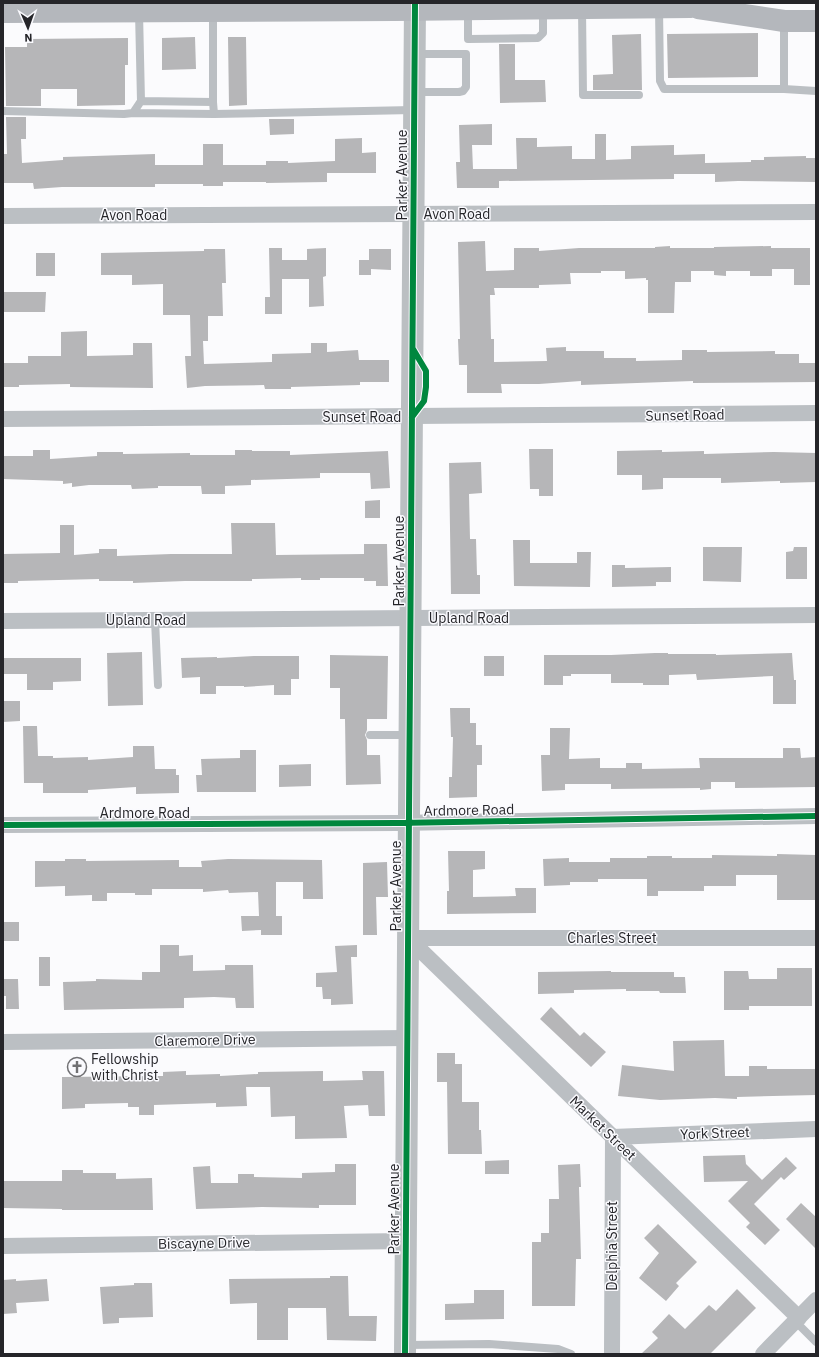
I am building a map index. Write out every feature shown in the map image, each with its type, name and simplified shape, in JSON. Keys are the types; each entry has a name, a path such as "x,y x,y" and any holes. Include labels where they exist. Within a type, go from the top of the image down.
{"main road":[{"path":"691,7 715,3"},
{"path":"3,12 107,7 139,11 205,8 415,6 468,9 691,7 784,21 816,21"}],"street":[{"name":"Parker Avenue","path":"405,1350 412,417 424,402 426,387 426,371 412,348 415,6"},
{"name":"Avon Road","path":"3,216 816,212"},
{"name":"Sunset Road","path":"3,419 816,413"},
{"name":"Upland Road","path":"3,622 816,615"},
{"name":"Ardmore Road","path":"3,826 409,823 816,816"},
{"name":"Charles Street","path":"408,938 816,938"},
{"name":"Market Street","path":"408,938 613,1137 797,1320"},
{"name":"Claremore Drive","path":"3,1042 407,1038"},
{"name":"York Street","path":"613,1137 816,1129"},
{"name":"Delphia Street","path":"612,1354 613,1137"},
{"name":"Biscayne Drive","path":"3,1246 406,1241"},
{"path":"763,1354 816,1300"}],"lane":[{"path":"659,7 660,81 664,89 784,89 816,91"},
{"path":"205,8 214,114"},
{"path":"468,39 538,38 543,33 543,8"},
{"path":"582,8 583,96 639,95"},
{"path":"3,111 124,114 214,114 414,101 459,92 466,87 468,9"},
{"path":"133,113 141,101 139,11"},
{"path":"784,21 784,89"},
{"path":"414,54 466,54"},
{"path":"141,101 214,102"},
{"path":"155,620 158,685"},
{"path":"370,735 409,735"},
{"name":"Market Street","path":"797,1320 816,1342"},
{"path":"405,1350 489,1344 558,1349 571,1354"}],"building":[{"path":"758,33 758,77 668,78 667,34"},
{"path":"641,34 642,90 593,90 593,75 613,74 612,35"},
{"path":"195,37 196,69 162,70 162,38"},
{"path":"228,37 246,37 247,105 229,106"},
{"path":"128,38 128,65 125,65 125,105 77,106 77,89 41,89 41,106 6,106 5,47 27,47 27,39"},
{"path":"499,44 515,44 515,80 545,80 546,102 500,103"},
{"path":"6,117 26,117 26,139 21,139 22,163 63,160 63,157 155,154 155,165 203,165 203,144 223,144 223,165 266,165 266,161 288,161 288,163 335,161 335,139 362,138 362,153 376,152 376,173 327,173 327,182 223,182 223,186 203,186 203,184 155,184 155,187 62,187 34,189 33,183 3,183 3,154 7,154"},
{"path":"269,119 294,119 294,134 270,135"},
{"path":"492,124 492,145 472,145 473,169 517,169 516,138 537,138 537,147 572,146 572,159 595,159 595,134 606,134 606,160 631,159 631,146 674,145 674,155 705,154 705,163 751,162 751,160 764,160 764,157 806,156 806,158 816,158 816,182 715,182 715,174 674,174 674,179 499,181 499,188 457,188 456,162 460,162 459,125"},
{"path":"485,241 486,271 514,270 514,248 539,248 539,251 579,248 655,248 670,246 670,248 771,246 771,248 810,248 810,285 794,285 794,269 772,269 772,276 750,276 750,271 726,271 726,276 714,275 714,271 691,271 691,282 675,282 674,313 648,313 648,280 646,280 646,278 625,279 625,271 570,273 571,284 539,285 539,288 494,288 495,295 490,295 491,339 494,339 494,362 547,361 546,348 566,347 566,351 604,351 604,358 636,358 636,361 682,360 682,350 707,350 707,352 775,351 775,354 799,354 799,363 816,363 816,382 693,383 693,381 581,385 581,381 539,384 501,384 502,393 467,393 467,365 459,365 458,339 460,339 458,242"},
{"path":"269,248 282,248 282,260 307,260 307,249 326,248 326,276 323,277 324,306 309,307 309,279 282,279 282,314 265,314 265,297 270,297"},
{"path":"204,249 225,249 226,283 222,283 223,316 208,316 208,341 203,341 204,364 272,362 272,354 311,353 311,343 327,343 327,352 358,350 359,360 389,360 389,382 360,382 360,385 291,387 291,389 265,389 264,385 205,386 187,388 185,356 191,356 190,315 163,315 163,284 132,285 132,275 101,275 101,253 204,251"},
{"path":"369,249 391,249 391,270 371,269 371,275 359,275 359,260 369,260"},
{"path":"36,253 55,253 55,276 36,276"},
{"path":"3,292 46,292 45,312 3,312"},
{"path":"87,331 87,356 133,355 133,343 152,343 153,388 70,387 70,384 19,385 19,387 3,387 3,363 28,363 28,356 61,356 61,332"},
{"path":"529,449 553,449 553,496 539,496 539,489 530,489"},
{"path":"33,450 50,450 50,459 97,456 97,452 123,452 123,454 190,453 190,455 235,455 235,450 252,450 290,451 290,455 388,451 390,488 371,489 370,473 320,473 320,478 251,480 251,485 225,486 225,494 202,494 201,486 158,486 158,488 132,489 131,485 89,485 72,487 72,483 63,484 63,481 3,479 3,456 33,456"},
{"path":"662,450 662,452 704,451 704,454 774,452 816,453 816,482 780,483 780,481 721,483 721,478 663,478 663,489 642,490 642,475 617,475 617,451"},
{"path":"481,462 482,493 469,494 470,539 476,539 477,575 480,575 480,594 451,594 449,463"},
{"path":"380,500 380,518 365,518 365,501"},
{"path":"231,523 275,523 276,555 364,554 364,544 387,544 388,586 376,586 376,581 364,581 364,578 320,578 320,580 301,580 301,578 252,579 252,581 133,583 133,581 99,581 99,579 18,581 18,583 3,583 3,554 60,553 60,525 74,525 74,555 99,553 99,549 117,549 117,556 232,554"},
{"path":"513,540 530,540 530,563 577,563 577,552 591,552 590,587 514,586"},
{"path":"703,547 742,547 741,582 703,581"},
{"path":"794,547 807,547 807,579 786,579 786,552 793,551"},
{"path":"612,565 625,565 625,568 671,567 671,582 656,582 656,586 612,587"},
{"path":"142,652 143,705 108,706 107,653"},
{"path":"655,653 716,655 792,653 794,680 796,680 796,704 773,704 773,676 697,680 696,674 669,675 669,685 643,685 643,683 611,683 611,674 571,674 571,676 563,676 563,685 544,685 544,655 611,655"},
{"path":"330,655 388,656 387,719 367,719 367,730 365,735 367,740 367,755 380,755 381,784 346,785 345,719 340,719 340,688 330,688"},
{"path":"299,656 299,679 291,679 291,695 274,695 274,685 244,687 216,686 216,694 200,694 200,677 182,678 181,658"},
{"path":"484,656 504,656 504,676 484,676"},
{"path":"3,658 81,658 81,681 53,682 53,690 27,690 27,674 3,674"},
{"path":"3,701 20,701 20,721 3,722"},
{"path":"450,708 470,708 470,723 476,723 476,745 482,745 482,765 477,765 477,797 449,798 449,777 452,777 453,737 451,737"},
{"path":"23,726 37,726 38,756 53,756 53,758 88,757 88,760 133,757 133,746 154,746 155,769 176,769 176,775 179,775 179,793 136,794 136,787 88,790 88,793 43,793 43,783 24,783"},
{"path":"550,728 570,728 569,759 600,758 600,768 626,768 626,763 642,763 642,769 700,768 699,758 783,758 783,748 800,748 801,758 816,757 816,787 735,788 735,782 711,782 711,789 700,790 700,788 611,789 611,784 565,784 565,790 542,791 541,755 550,755"},
{"path":"240,750 256,750 256,792 197,792 196,775 202,775 201,759 240,758"},
{"path":"311,764 311,786 279,787 279,765"},
{"path":"448,851 485,851 485,869 473,870 473,897 516,896 515,888 536,888 536,913 447,914 447,891 449,891"},
{"path":"777,854 816,855 816,900 777,900 777,875 736,875 736,886 704,886 704,891 658,891 658,896 647,896 647,879 598,879 598,882 570,882 570,885 544,886 543,859 569,858 569,862 610,862 610,858 647,858 647,856 672,856 672,858 712,858 712,855 777,856"},
{"path":"65,859 86,859 86,861 179,860 179,867 202,867 201,861 228,859 322,860 323,899 303,899 303,882 276,882 276,916 282,916 282,935 261,935 261,930 242,931 241,916 259,916 258,892 229,893 228,890 203,892 203,889 152,889 152,895 135,895 135,893 107,893 107,901 92,901 92,895 65,896 65,886 35,887 35,861 65,861"},
{"path":"387,862 388,897 376,897 377,935 363,935 363,863"},
{"path":"3,922 19,922 19,941 3,941"},
{"path":"160,945 179,945 179,956 193,955 193,971 225,970 225,965 253,965 254,1008 236,1008 235,998 214,997 184,998 184,1008 64,1010 63,982 96,981 96,979 142,980 142,972 160,972"},
{"path":"357,945 357,957 351,957 353,1004 331,1005 331,999 323,999 322,987 316,987 316,973 337,972 335,946"},
{"path":"39,957 50,957 50,986 39,986"},
{"path":"777,968 812,968 812,1006 749,1006 749,1010 724,1010 724,971 748,971 749,979 777,979"},
{"path":"538,972 674,972 674,977 685,977 686,993 626,991 626,989 574,990 574,993 538,994"},
{"path":"3,979 18,979 19,1009 6,1009 6,996 3,996"},
{"path":"551,1007 580,1036 584,1032 606,1052 591,1067 540,1019"},
{"path":"724,1040 725,1076 749,1076 749,1066 767,1066 767,1069 816,1069 816,1095 737,1097 737,1099 715,1098 660,1100 618,1096 622,1065 674,1071 673,1041"},
{"path":"437,1053 455,1053 455,1064 462,1064 462,1102 479,1102 479,1130 481,1130 482,1154 448,1154 447,1082 437,1082"},
{"path":"186,1071 186,1075 220,1074 220,1076 258,1074 258,1072 323,1071 323,1081 363,1080 362,1071 384,1071 385,1116 369,1116 368,1105 344,1106 347,1138 295,1139 295,1116 271,1117 270,1087 246,1087 247,1106 216,1107 216,1103 154,1105 154,1115 139,1115 139,1107 128,1107 128,1103 85,1104 85,1108 62,1109 62,1077 163,1076 163,1072"},
{"path":"745,1155 746,1164 762,1180 786,1157 797,1168 784,1180 781,1177 754,1204 780,1230 765,1245 746,1227 750,1223 728,1201 748,1181 704,1182 703,1156"},
{"path":"509,1160 509,1174 485,1174 485,1161"},
{"path":"335,1164 356,1164 356,1205 319,1205 319,1208 262,1207 196,1209 193,1167 210,1166 211,1183 238,1183 238,1174 254,1174 254,1177 302,1178 302,1173 335,1172"},
{"path":"580,1164 581,1187 579,1187 581,1259 576,1259 575,1306 532,1306 532,1242 541,1242 541,1233 549,1233 549,1199 559,1199 558,1165"},
{"path":"62,1170 83,1170 83,1173 116,1173 116,1179 152,1178 153,1210 62,1210 3,1208 3,1181 62,1181"},
{"path":"801,1203 816,1217 816,1249 786,1219"},
{"path":"658,1224 697,1262 676,1283 679,1286 666,1301 639,1278 659,1253 644,1238"},
{"path":"330,1276 348,1276 349,1316 377,1316 376,1341 327,1340 326,1308 288,1308 288,1340 257,1340 257,1303 230,1304 229,1279 330,1278"},
{"path":"16,1279 16,1281 47,1279 49,1301 16,1303 17,1313 3,1314 3,1280"},
{"path":"134,1283 152,1283 153,1317 119,1318 119,1323 103,1324 100,1287 134,1285"},
{"path":"737,1289 756,1308 710,1354 641,1354 658,1338 652,1332 669,1314 685,1329 709,1305 716,1311"},
{"path":"474,1290 504,1290 504,1319 445,1320 445,1304 474,1303"}],"cycle path":[{"path":"405,1354 415,3"},
{"path":"412,417 424,401 426,387 426,371 413,349"},
{"path":"3,825 397,823 816,816"}],"place":[{"name":"Fellowship with Christ","path":"77,1067"}]}
